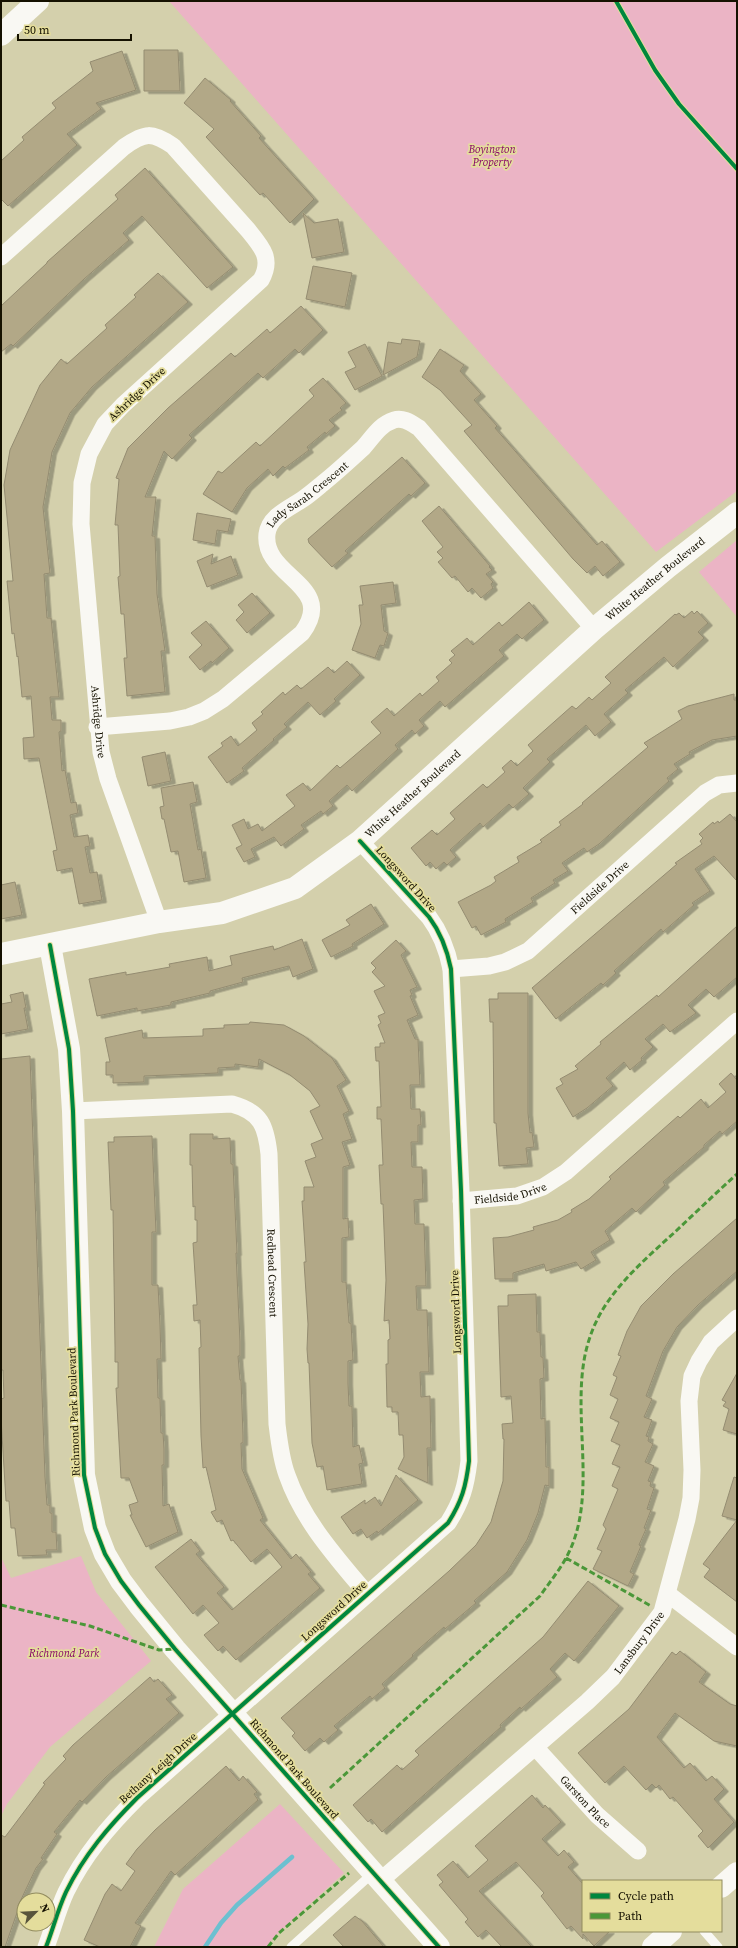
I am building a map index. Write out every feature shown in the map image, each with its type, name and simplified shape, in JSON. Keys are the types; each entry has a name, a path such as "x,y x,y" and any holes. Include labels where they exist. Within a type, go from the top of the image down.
{"street":[{"path":"1,35 38,1"},
{"name":"Ashridge Drive","path":"1,257 124,147 136,139 146,135 158,136 173,146 248,230 259,244 266,259 266,270 261,280 123,405 105,424 89,454 82,483 81,524 97,727 101,752 108,779 159,922"},
{"name":"Lady Sarah Crescent","path":"97,727 170,721 189,717 204,711 223,699 302,633 309,623 312,609 307,593 297,581 283,570 271,555 267,544 267,532 282,511 302,500 364,447 378,429 396,419 406,420 419,428 594,630"},
{"name":"White Heather Boulevard","path":"1,954 159,922 222,913 295,888 360,841 594,630 668,567 737,514"},
{"name":"Fieldside Drive","path":"451,968 489,966 505,962 528,951 705,793 719,785 737,783"},
{"name":"Longsword Drive","path":"233,1713 366,1593 448,1523 460,1505 467,1485 469,1461 461,1201 451,968 444,939 433,922 360,841"},
{"name":"Richmond Park Boulevard","path":"50,945 69,1049 74,1111 84,1475 95,1528 105,1554 121,1581 175,1649 439,1947"},
{"name":"Fieldside Drive","path":"461,1201 517,1196 543,1187 566,1172 737,1022"},
{"name":"Redhead Crescent","path":"74,1111 232,1104 246,1108 258,1117 267,1133 270,1154 277,1424 280,1450 286,1474 298,1502 318,1534 366,1593"},
{"name":"Lansbury Drive","path":"376,1877 536,1748 613,1676 662,1612 668,1594 691,1498 692,1470 689,1401 692,1376 711,1342 737,1318"},
{"path":"668,1594 737,1646"},
{"name":"Bethany Leigh Drive","path":"46,1947 66,1892 88,1854 110,1825 137,1798 233,1713"},
{"name":"Garston Place","path":"536,1748 597,1815 638,1851"},
{"path":"722,1886 737,1873"},
{"path":"653,1947 670,1932"}],"lane":[{"path":"291,1947 376,1877"},
{"path":"705,1932 718,1947"}],"green space":[{"name":"Boyington Property","path":"169,1 737,1 737,491 656,552"},
{"path":"737,540 737,617 699,572"},
{"name":"Richmond Park","path":"81,1556 96,1592 151,1661 50,1747 7,1804 1,1816 1,1557 11,1578"},
{"path":"280,1804 344,1873 277,1934 266,1947 154,1947 183,1889"}],"building":[{"path":"144,50 178,50 180,91 144,91"},
{"path":"122,51 136,90 96,103 101,109 67,134 77,145 8,206 1,199 1,161 24,140 22,137 56,108 52,103 93,71 90,62"},
{"path":"205,78 231,100 230,101 261,136 259,138 314,199 290,223 263,193 260,195 206,137 214,129 184,103"},
{"path":"145,168 233,267 207,288 142,216 123,233 129,240 84,279 13,346 11,344 1,352 1,306 47,262 118,199 115,195"},
{"path":"303,213 314,223 338,219 344,252 312,258"},
{"path":"313,266 352,273 345,307 306,299"},
{"path":"158,273 188,302 92,387 70,413 52,452 43,507 50,573 44,574 47,618 51,618 59,697 50,697 52,720 61,720 61,731 59,732 62,771 65,770 71,803 76,802 78,813 70,815 74,837 88,835 90,846 85,847 90,873 97,872 102,900 79,904 72,868 57,871 53,851 57,850 39,758 24,759 23,738 34,737 31,696 22,697 18,656 17,657 14,633 12,634 7,581 13,581 4,485 10,450 40,385 61,359 67,364 107,328 105,325 136,297 134,295"},
{"path":"301,306 323,330 299,353 295,349 263,378 258,373 189,435 192,438 172,459 164,451 145,497 156,497 152,536 155,536 157,594 165,651 161,651 165,692 127,696 124,658 127,658 124,614 121,614 118,577 120,576 118,525 115,525 119,479 116,478 128,448 168,408 231,353 235,357 267,329 270,333"},
{"path":"402,339 420,341 417,357 383,375 388,342 401,344"},
{"path":"365,344 382,376 355,390 345,372 356,367 348,352"},
{"path":"440,349 464,365 460,371 481,394 474,400 497,426 495,428 597,545 602,541 620,562 603,576 595,566 587,573 573,559 464,431 472,425 440,390 422,377"},
{"path":"323,378 346,403 340,408 342,410 329,420 335,426 307,447 309,450 285,468 283,466 273,476 268,469 247,488 232,512 203,494 218,471 222,473 256,442 260,446 314,396 309,390"},
{"path":"402,457 425,483 411,496 409,494 345,551 348,553 332,567 309,543 308,539"},
{"path":"439,506 492,570 486,574 493,582 491,584 493,588 481,598 472,588 468,592 455,576 452,578 438,562 443,558 437,552 443,547 422,521"},
{"path":"197,513 231,519 228,532 217,530 215,544 193,540"},
{"path":"213,554 211,564 231,556 238,575 207,587 197,561"},
{"path":"393,582 396,603 381,605 384,631 388,633 384,646 380,645 375,658 352,650 361,624 359,605 363,605 360,586"},
{"path":"252,593 270,613 247,633 236,620 244,612 238,605"},
{"path":"529,602 544,620 522,639 517,634 499,650 504,656 445,707 440,701 419,720 424,726 415,734 412,730 395,745 398,749 352,791 347,785 329,801 333,806 323,814 321,811 301,825 304,829 281,846 274,837 251,849 255,857 244,862 236,848 242,845 232,825 244,819 248,829 258,824 262,831 295,806 286,795 303,783 310,791 337,765 340,768 381,733 371,722 387,708 394,716 420,693 422,696 439,681 436,677 452,663 449,660 455,655 451,651 467,638 473,645 499,622 502,626"},
{"path":"692,611 694,614 697,611 708,623 698,632 704,638 673,667 664,657 625,690 628,693 604,714 611,722 595,736 586,725 547,759 550,762 523,788 529,794 513,808 509,804 483,827 480,823 450,850 456,857 447,865 444,862 436,869 430,862 426,866 411,848 432,830 437,835 455,819 450,813 483,784 487,788 505,772 502,768 511,760 517,766 533,751 528,745 572,706 576,709 589,697 592,700 611,683 605,677 675,614 676,615 679,613 684,618"},
{"path":"206,621 229,648 212,663 211,661 200,670 189,657 202,645 191,633"},
{"path":"347,661 360,675 334,699 336,701 320,715 308,702 284,724 287,727 273,739 274,740 242,768 244,771 227,783 208,757 223,746 221,743 231,736 238,746 257,730 252,723 263,714 261,712 283,692 285,695 297,685 301,689 328,667 334,673"},
{"path":"734,694 734,700 737,700 737,736 712,740 689,752 690,754 674,764 678,769 667,778 669,781 599,844 587,852 584,848 562,863 568,871 553,880 555,883 531,898 533,902 505,919 506,922 481,935 476,926 472,928 458,902 491,885 496,881 494,877 519,862 517,857 542,842 540,840 561,825 559,822 583,804 582,803 648,747 644,743 682,719 678,711 688,706"},
{"path":"165,752 171,781 148,786 142,757"},
{"path":"193,782 197,802 190,804 198,850 201,849 206,878 184,882 178,851 171,852 164,819 162,819 160,807 164,806 161,788"},
{"path":"730,814 737,822 737,881 714,856 695,869 710,891 692,903 694,905 663,932 661,929 614,971 616,973 603,985 601,983 556,1019 532,988 677,864 675,863 702,844 700,841 703,838 699,834 713,822 714,824 718,821 719,823"},
{"path":"15,882 22,915 1,919 1,885"},
{"path":"371,904 384,924 352,944 353,946 331,957 322,940 350,925 346,920"},
{"path":"737,926 737,977 714,997 706,989 688,1005 696,1013 670,1032 663,1024 645,1039 653,1047 641,1058 642,1060 630,1070 624,1062 606,1078 613,1086 587,1108 573,1117 556,1088 563,1084 560,1079 578,1069 575,1066 601,1044 600,1042 657,995 658,997"},
{"path":"302,939 313,969 293,977 289,966 242,978 243,982 210,991 210,993 171,1002 171,1005 137,1011 137,1008 97,1016 89,979 126,972 126,975 170,967 169,964 207,957 209,971 232,965 230,956 273,946 274,950"},
{"path":"396,940 406,951 401,955 417,987 410,990 412,995 410,996 418,1015 407,1020 415,1039 418,1039 420,1085 410,1085 411,1109 420,1109 421,1125 418,1125 418,1142 411,1142 412,1167 422,1167 423,1199 414,1200 415,1224 424,1224 426,1286 416,1286 417,1310 427,1310 429,1372 420,1372 421,1397 430,1396 431,1448 427,1448 428,1483 398,1469 404,1457 403,1435 399,1435 398,1412 392,1412 392,1407 387,1407 386,1364 388,1364 388,1340 390,1339 389,1320 384,1321 386,1280 383,1204 381,1204 379,1165 383,1165 381,1119 377,1119 377,1107 381,1107 379,1061 376,1061 375,1047 380,1047 380,1043 385,1043 378,1025 381,1023 378,1016 385,1013 374,991 385,986 372,972 376,968 371,963"},
{"path":"23,992 28,1029 1,1034 1,1004 12,1002 10,995"},
{"path":"498,993 528,993 528,1113 530,1133 532,1132 534,1147 526,1148 528,1164 499,1166 496,1123 494,1123 493,1022 490,1022 489,999 498,999"},
{"path":"250,1022 284,1025 304,1036 332,1058 346,1080 337,1086 349,1111 343,1114 352,1139 342,1142 350,1165 343,1167 343,1219 348,1218 349,1237 342,1238 342,1282 346,1282 349,1323 351,1323 353,1360 348,1361 348,1383 349,1406 352,1406 353,1447 359,1445 363,1463 359,1464 362,1484 327,1490 323,1466 317,1467 312,1443 309,1363 307,1349 308,1324 304,1262 306,1262 302,1201 304,1201 304,1187 314,1187 305,1161 316,1157 311,1144 323,1139 310,1111 320,1106 310,1091 290,1075 259,1059 258,1067 235,1064 235,1067 218,1068 218,1073 144,1076 144,1082 113,1083 113,1075 106,1075 106,1062 110,1062 105,1038 142,1030 143,1038 203,1036 203,1029 224,1028 224,1025 249,1024"},
{"path":"30,1056 45,1477 47,1505 50,1505 50,1513 52,1513 52,1532 56,1532 57,1550 46,1550 47,1555 18,1556 15,1528 11,1528 9,1501 6,1501 1,1418 1,1399 4,1398 3,1370 1,1370 1,1059"},
{"path":"731,1073 737,1080 737,1121 722,1134 720,1131 704,1145 704,1147 663,1182 665,1185 636,1212 632,1208 605,1231 610,1240 591,1252 596,1260 581,1269 576,1262 546,1271 544,1264 513,1273 513,1279 495,1279 493,1238 508,1237 534,1230 533,1227 558,1220 572,1212 571,1210 589,1199 611,1179 609,1177 678,1116 680,1118 701,1099 708,1108 726,1092 719,1084"},
{"path":"190,1134 213,1134 213,1139 230,1138 231,1164 233,1164 237,1253 240,1341 240,1356 238,1356 241,1380 243,1435 243,1443 241,1443 242,1469 263,1518 260,1520 291,1559 296,1554 311,1572 308,1574 320,1588 236,1660 223,1646 218,1651 204,1635 219,1623 203,1605 193,1614 155,1567 191,1539 200,1551 196,1554 224,1587 217,1593 232,1610 282,1567 267,1549 251,1562 233,1540 231,1541 222,1520 217,1522 211,1512 216,1510 206,1467 203,1468 201,1436 199,1348 201,1347 200,1320 194,1321 193,1305 197,1305 193,1243 197,1242 197,1220 195,1220 195,1206 193,1207 192,1165 190,1165"},
{"path":"152,1136 156,1232 152,1232 152,1285 158,1285 160,1324 161,1359 157,1359 158,1398 160,1398 161,1433 163,1433 164,1449 164,1465 162,1465 163,1506 169,1504 178,1532 146,1547 130,1515 132,1515 129,1505 138,1502 129,1478 121,1478 116,1388 118,1388 118,1362 115,1362 113,1210 111,1210 108,1142 114,1142 114,1137"},
{"path":"737,1218 737,1271 698,1305 677,1327 663,1351 646,1396 652,1399 644,1417 652,1420 646,1436 649,1437 648,1441 653,1444 645,1462 654,1466 648,1481 651,1482 650,1486 654,1488 647,1509 651,1510 644,1528 646,1529 639,1545 641,1546 630,1572 634,1574 628,1586 593,1569 602,1551 597,1549 606,1529 603,1525 618,1489 612,1486 620,1467 612,1464 620,1445 611,1441 619,1422 610,1418 618,1399 610,1395 617,1377 613,1375 621,1356 618,1355 627,1331 641,1306 673,1274"},
{"path":"536,1294 537,1332 540,1332 544,1378 540,1379 541,1419 545,1418 546,1467 549,1467 549,1486 545,1485 538,1513 527,1540 507,1572 474,1601 476,1603 445,1629 444,1627 412,1655 413,1656 382,1684 385,1688 372,1699 370,1696 334,1726 338,1730 324,1742 320,1738 305,1751 292,1736 295,1733 281,1718 449,1571 476,1545 491,1522 503,1481 504,1439 502,1424 513,1423 511,1396 501,1397 498,1306 508,1306 508,1295"},
{"path":"737,1373 737,1434 723,1430 729,1409 723,1406 726,1402 722,1400"},
{"path":"396,1475 418,1500 378,1533 377,1531 367,1538 361,1529 353,1534 341,1517 365,1500 365,1504 375,1497 381,1506"},
{"path":"734,1477 737,1478 737,1520 722,1516"},
{"path":"737,1520 737,1602 704,1577 710,1569 703,1564"},
{"path":"588,1581 619,1606 574,1661 565,1653 550,1669 557,1677 521,1709 520,1707 500,1725 501,1727 382,1832 371,1819 368,1822 353,1805 397,1765 402,1770 419,1755 415,1751 543,1637"},
{"path":"680,1651 706,1672 699,1682 730,1704 737,1706 737,1746 714,1741 675,1713 657,1737 684,1768 690,1763 706,1781 712,1776 724,1789 714,1799 734,1822 708,1848 698,1836 703,1831 673,1797 670,1799 659,1785 656,1788 652,1784 646,1790 624,1766 605,1783 578,1753 629,1709 672,1652 676,1655"},
{"path":"150,1677 154,1682 158,1679 172,1695 166,1699 179,1713 106,1777 82,1802 80,1800 54,1832 57,1834 41,1858 43,1859 36,1868 25,1892 16,1892 16,1916 5,1947 1,1947 1,1835 5,1837 45,1784 43,1783 66,1759 63,1756 73,1745"},
{"path":"226,1766 239,1781 243,1776 257,1792 254,1794 258,1800 175,1875 171,1871 135,1923 141,1926 130,1947 100,1947 84,1940 105,1894 112,1884 121,1891 135,1871 126,1864 137,1849 155,1830"},
{"path":"532,1795 543,1808 545,1805 561,1822 542,1839 558,1856 564,1850 574,1862 568,1867 582,1883 582,1932 609,1932 594,1946 583,1934 583,1939 571,1926 567,1929 541,1896 544,1893 516,1862 479,1891 532,1947 502,1947 486,1930 478,1937 465,1922 468,1919 439,1885 443,1882 437,1875 453,1861 468,1878 488,1860 475,1846"},
{"path":"355,1916 362,1921 384,1947 344,1947 333,1935"}],"waterway":[{"path":"205,1947 221,1923 237,1905 292,1857"}],"marked path":[{"path":"330,1788 540,1596 560,1568 566,1558 576,1533 582,1506 583,1477 581,1391 584,1363 590,1337 596,1321 614,1293 637,1267 737,1174"},
{"path":"566,1558 651,1606"},
{"path":"1,1605 90,1626 159,1650 175,1649"},
{"path":"268,1947 279,1933 349,1873"}],"cycle path":[{"path":"616,1 655,70 679,104 737,169"},
{"path":"46,1947 63,1899 73,1878 89,1853 117,1819 137,1798 448,1523 457,1508 465,1486 469,1461 461,1190 451,969 443,942 429,917 360,841"},
{"path":"50,945 69,1049 73,1111 84,1475 95,1528 105,1554 121,1581 175,1649 439,1947"}]}
